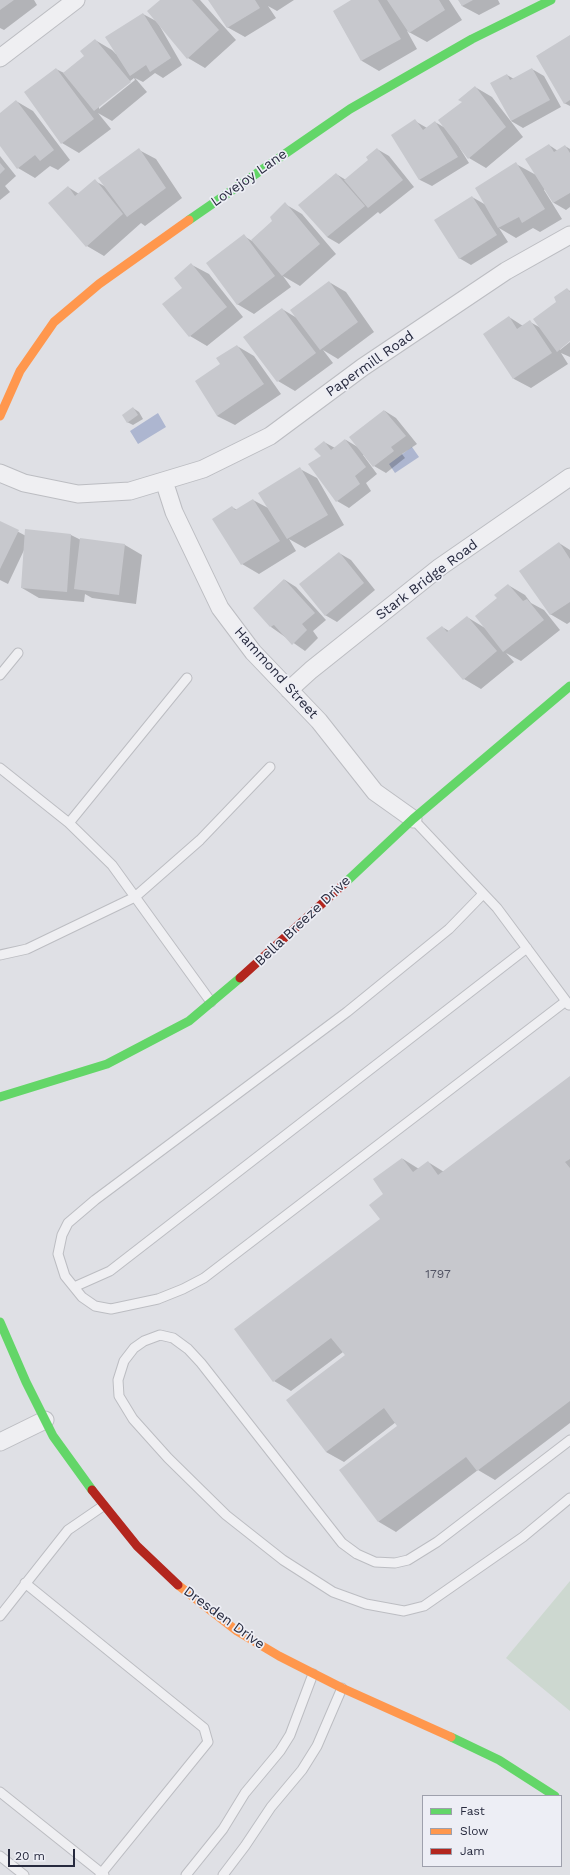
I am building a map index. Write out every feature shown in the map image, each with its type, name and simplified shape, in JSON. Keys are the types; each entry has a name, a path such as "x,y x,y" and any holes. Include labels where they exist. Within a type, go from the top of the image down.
{"street":[{"path":"0,58 76,0"},
{"name":"Lovejoy Lane","path":"0,416 20,371 54,322 99,284 350,109 472,38 551,0"},
{"name":"Papermill Road","path":"0,473 24,483 78,494 130,491 203,469 270,436 363,367 493,280 570,235"},
{"name":"Stark Bridge Road","path":"289,690 311,670 440,567 570,477"},
{"name":"Hammond Street","path":"164,481 174,512 220,608 253,652 319,721 375,792 412,819"},
{"name":"Bella Breeze Drive","path":"0,1097 107,1064 189,1021 264,958 412,819 570,686"},
{"name":"Dresden Drive","path":"0,1322 26,1382 53,1436 103,1506 137,1546 170,1578 237,1631 279,1656 342,1688 436,1729 499,1760 553,1795"},
{"path":"0,1442 45,1420"}],"lane":[{"path":"0,675 18,653"},
{"path":"69,824 187,678"},
{"path":"0,955 27,949 135,897 200,840 270,767"},
{"path":"0,768 69,824 112,865 212,1002"},
{"path":"412,819 484,894 568,1003 204,1278 183,1289 158,1299 111,1309 95,1306 82,1297 65,1276 58,1254 62,1236 68,1223 95,1200 347,1012 450,929 484,894"},
{"path":"74,1287 110,1271 527,948"},
{"path":"570,1440 437,1542 408,1560 395,1563 375,1562 357,1554 342,1543 201,1363 188,1349 173,1338 160,1335 144,1340 134,1348 124,1362 118,1380 119,1396 133,1419 168,1458 226,1515 283,1560 333,1592 366,1604 404,1611 424,1606 523,1537 570,1498"},
{"path":"0,1616 68,1530 103,1506"},
{"path":"0,1792 101,1874 208,1742 204,1728 25,1583"},
{"path":"186,1875 223,1829 245,1793 280,1751 290,1735 300,1712 313,1674"},
{"path":"223,1875 272,1807 302,1770 317,1746 342,1688"},
{"path":"0,1856 24,1875"}],"shaded area":[{"path":"570,1581 570,1711 506,1658"}],"water":[{"path":"158,413 166,427 138,444 130,431"},
{"path":"412,447 419,457 395,473 389,464"}],"building":[{"path":"0,0 14,0 0,10"},
{"path":"160,0 192,0 219,30 187,59 147,11"},
{"path":"208,0 255,0 260,8 227,28"},
{"path":"351,0 378,0 401,39 361,61 333,11"},
{"path":"387,0 439,0 445,10 409,33"},
{"path":"458,0 473,0 462,6"},
{"path":"143,13 171,58 150,72 146,65 130,76 105,37"},
{"path":"570,35 570,100 564,104 536,56"},
{"path":"95,39 131,82 94,111 63,73 84,56 80,51"},
{"path":"56,68 94,119 61,144 24,92"},
{"path":"532,68 550,100 511,121 490,83 507,74 510,80"},
{"path":"475,86 506,127 468,159 438,120 462,102 458,100"},
{"path":"16,100 54,150 40,161 35,155 17,169 0,146 0,113"},
{"path":"415,119 423,130 435,121 458,157 419,180 391,135"},
{"path":"549,144 554,152 565,145 570,153 570,193 553,203 525,159"},
{"path":"139,148 166,188 127,217 98,178"},
{"path":"377,148 403,180 368,208 344,180 368,160 366,157"},
{"path":"516,162 545,209 522,223 519,217 498,228 475,188"},
{"path":"0,163 5,169 0,174"},
{"path":"336,173 365,206 327,237 298,205"},
{"path":"95,179 123,214 86,247 48,203 68,186 75,196"},
{"path":"472,196 497,235 459,259 434,220"},
{"path":"285,202 320,244 282,276 251,240 272,221 270,217"},
{"path":"244,234 275,276 237,305 206,263"},
{"path":"191,263 227,307 189,337 162,304 182,288 174,278"},
{"path":"329,281 358,322 320,350 290,310"},
{"path":"567,288 570,292 570,341 557,352 533,319 556,302 554,297"},
{"path":"282,308 316,353 277,382 243,337"},
{"path":"509,316 517,329 530,320 552,353 513,379 483,334"},
{"path":"237,345 264,384 217,416 195,381 220,364 216,358"},
{"path":"133,407 138,415 127,423 122,415"},
{"path":"384,410 406,436 391,447 394,451 373,467 349,437"},
{"path":"345,439 366,467 355,476 360,484 336,502 308,464 321,456 314,449 324,441 331,450"},
{"path":"300,467 328,515 287,539 258,493"},
{"path":"253,499 280,541 241,565 212,519 232,506 235,510"},
{"path":"0,521 19,530 0,569"},
{"path":"25,529 71,534 67,592 21,588"},
{"path":"80,538 125,544 119,595 74,589"},
{"path":"559,542 570,559 570,602 550,615 519,571"},
{"path":"339,552 364,583 325,616 299,584"},
{"path":"284,579 315,613 302,624 307,630 292,645 274,625 270,627 253,608"},
{"path":"508,584 523,601 527,599 544,620 503,652 475,616 497,598 494,595"},
{"path":"467,616 497,651 463,680 426,638 442,626 447,632"},
{"path":"570,1076 570,1159 565,1162 570,1168 570,1401 477,1471 466,1457 378,1522 339,1470 397,1426 384,1408 326,1452 286,1400 345,1355 331,1338 273,1382 234,1329 380,1219 369,1205 383,1194 373,1179 402,1158 413,1172 428,1161 438,1175"}],"traffic: fast":[{"path":"189,220 350,109 472,39 551,0"},
{"path":"346,882 413,819 570,686"},
{"path":"0,1097 107,1064 189,1021 240,978"},
{"path":"0,1322 26,1382 53,1436 92,1490"},
{"path":"451,1737 499,1760 553,1795"}],"traffic: slow":[{"path":"0,416 20,371 54,322 99,284 189,220"},
{"path":"178,1585 237,1631 279,1656 342,1688 451,1737"}],"traffic: jam":[{"path":"240,978 346,882"},
{"path":"92,1490 137,1546 178,1585"}]}
